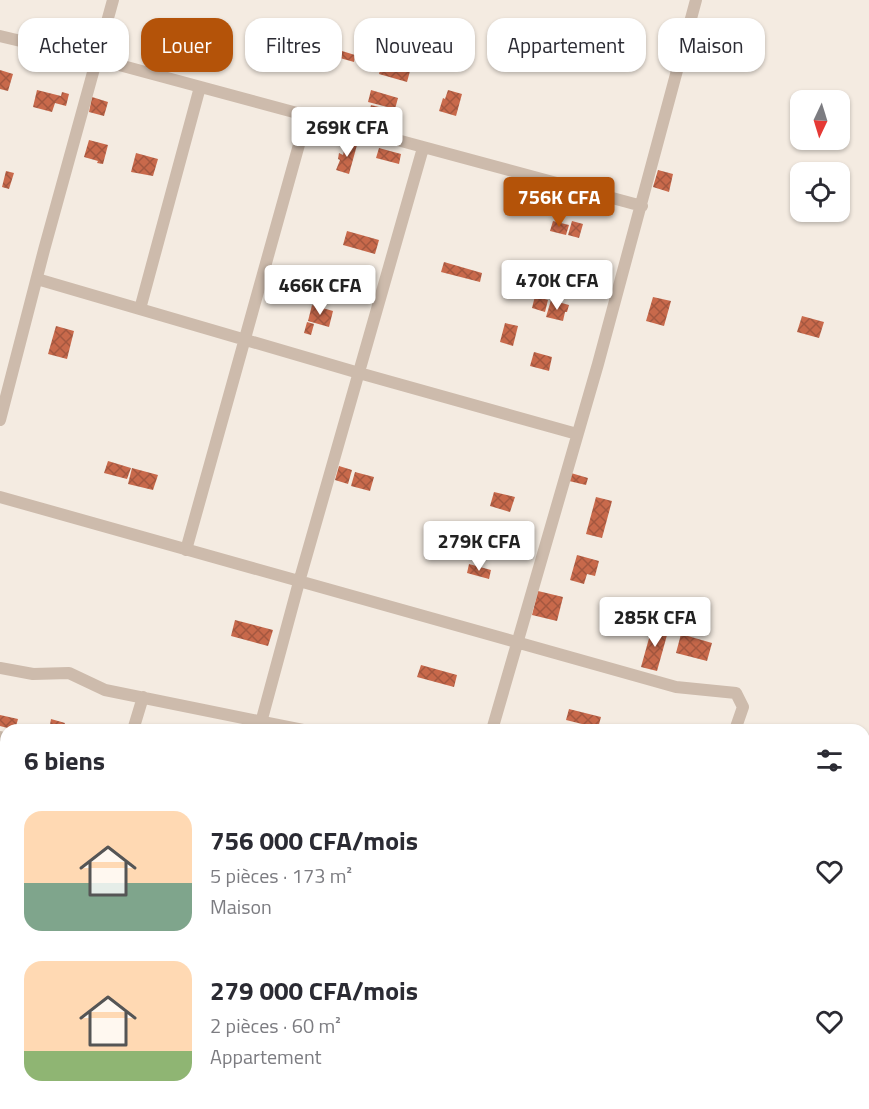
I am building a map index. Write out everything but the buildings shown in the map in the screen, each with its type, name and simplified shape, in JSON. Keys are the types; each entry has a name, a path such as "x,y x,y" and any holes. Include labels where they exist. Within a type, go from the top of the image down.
{"street":[{"path":"108,18 113,0"},
{"path":"494,724 642,206 696,0"},
{"path":"0,36 18,40"},
{"path":"129,68 642,206"},
{"path":"0,420 93,72"},
{"path":"140,309 200,87"},
{"path":"186,549 307,116"},
{"path":"262,724 299,582 423,148"},
{"path":"37,279 577,434"},
{"path":"0,497 299,582 517,640 676,687 736,693 743,707 737,724"},
{"path":"0,668 33,674 69,673 105,690 253,724"},
{"path":"135,724 142,697"}]}
